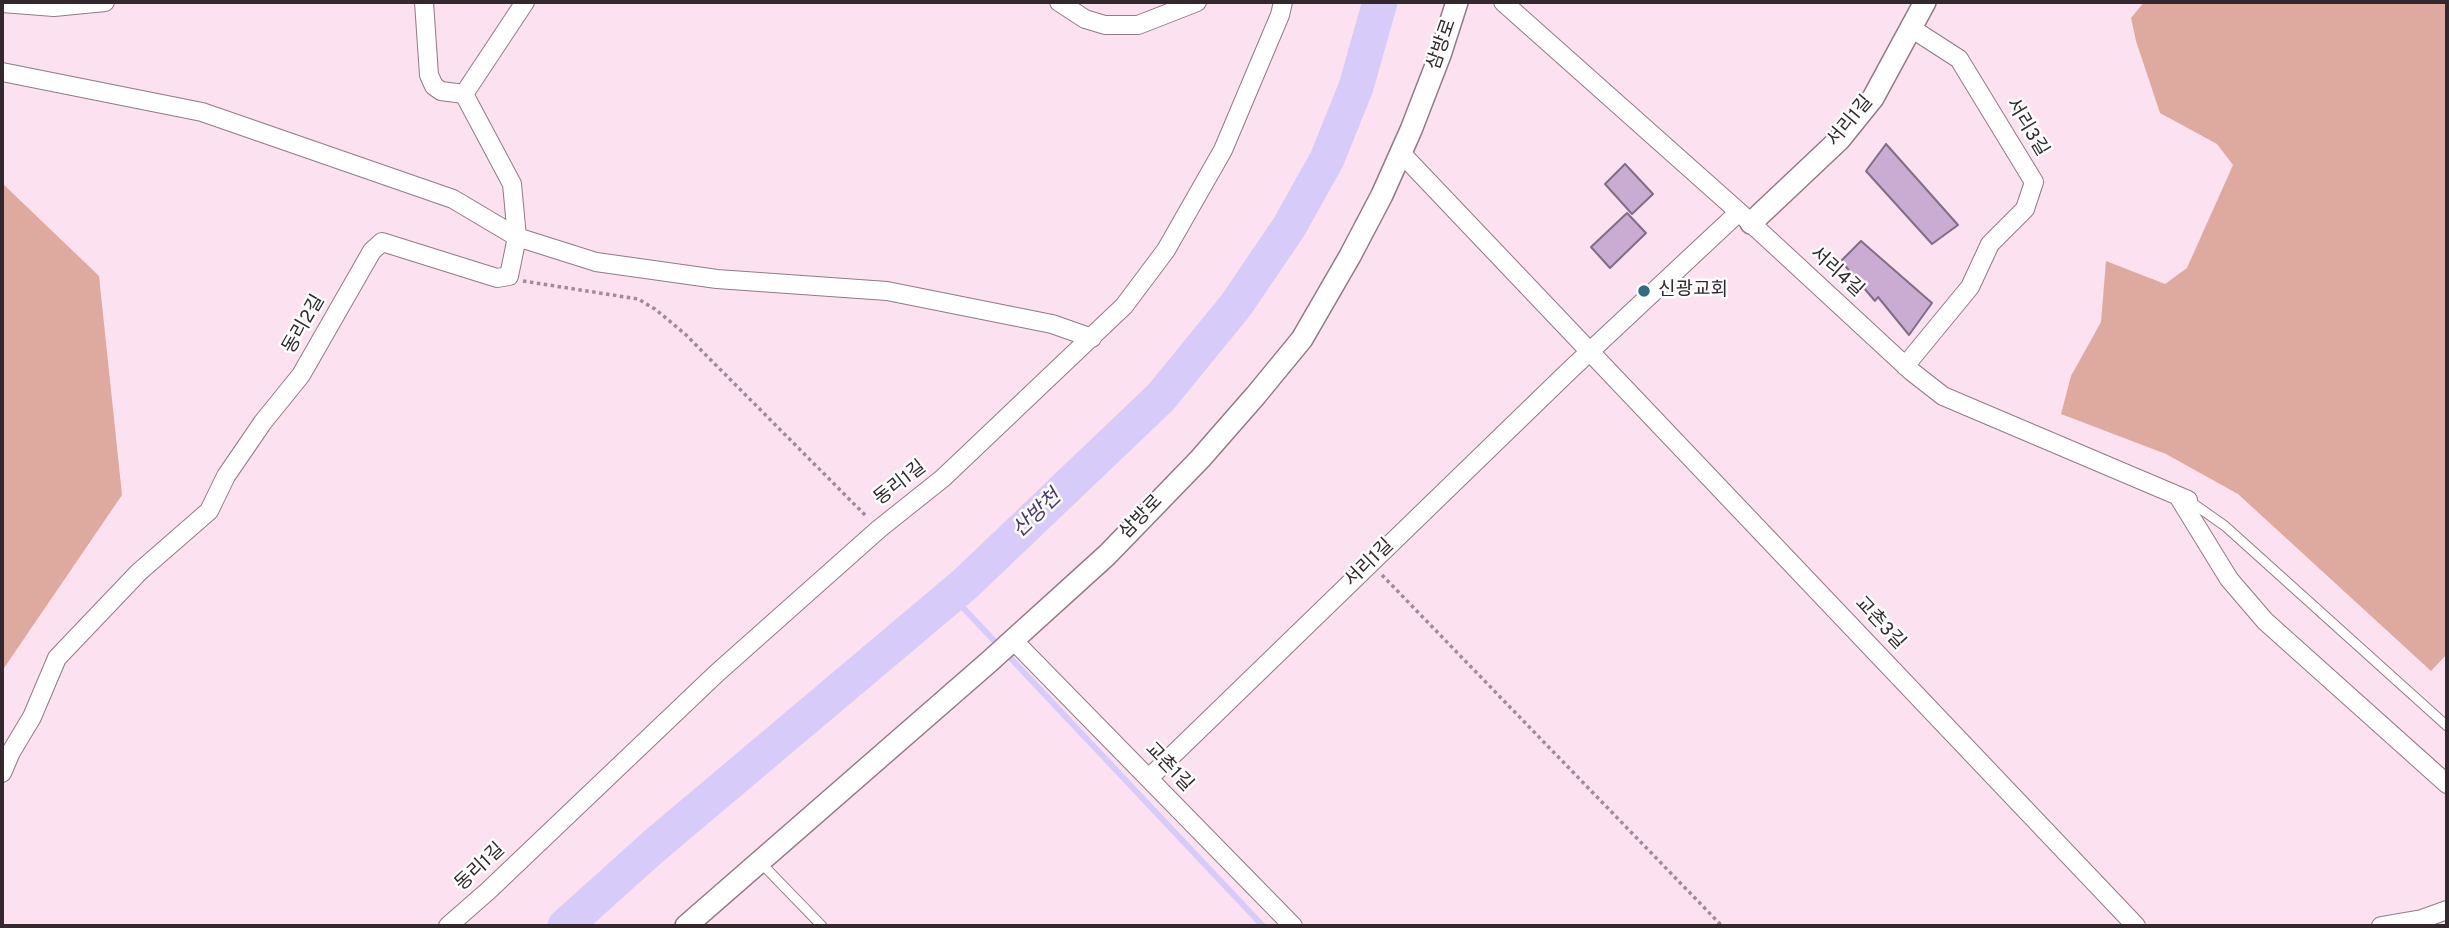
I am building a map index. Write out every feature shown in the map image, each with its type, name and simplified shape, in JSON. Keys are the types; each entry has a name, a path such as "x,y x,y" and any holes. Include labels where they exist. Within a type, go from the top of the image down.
{"street":[{"path":"2,3 54,7 105,2"},
{"path":"424,2 429,75 434,86 441,91 464,94"},
{"path":"464,94 525,2"},
{"path":"1059,2 1085,19 1105,25 1138,25 1197,2"},
{"name":"동리1길","path":"448,926 717,673 879,529 943,478 1124,306 1166,250 1217,161 1254,79 1283,2"},
{"name":"삼방로","path":"686,926 1107,555 1256,395 1302,339 1350,256 1401,153 1440,55 1457,2"},
{"name":"서리4길","path":"1503,2 1745,218 1905,366 1943,396 2183,498"},
{"name":"서리1길","path":"1149,778 1590,351 1840,139 1873,98 1925,2"},
{"name":"서리3길","path":"1905,366 1970,287 1990,244 2025,209 2034,182 1959,59 1911,28"},
{"path":"2,72 202,112 453,199 517,237 596,262 717,279 887,291 1052,324 1092,338"},
{"path":"464,94 512,184 517,237 509,276"},
{"path":"1401,153 1590,351"},
{"name":"동리2길","path":"2,773 32,717 57,658 139,572 209,511 226,476 263,422 301,375 372,251 382,242 497,278 509,276"},
{"name":"교촌3길","path":"1590,351 2136,926"},
{"path":"2183,498 2229,579 2264,621 2447,784"},
{"name":"교촌1길","path":"1012,640 1293,926"},
{"path":"2381,926 2422,919 2447,910"}],"lane":[{"path":"2183,498 2225,526 2447,726"},
{"path":"759,862 822,926"}],"path":[{"path":"509,276 528,283 638,299 655,309 685,334 879,529"},
{"path":"1371,563 1721,926"}],"shaded area":[{"path":"2144,2 2447,2 2447,654 2431,671 2238,494 2166,454 2061,414 2071,376 2101,322 2106,261 2165,284 2187,268 2233,165 2217,144 2160,113 2131,18"},
{"path":"2,183 99,276 122,495 2,671"}],"building":[{"path":"1886,144 1958,225 1932,244 1866,171"},
{"path":"1625,164 1653,194 1632,214 1605,184"},
{"path":"1627,213 1646,233 1610,268 1591,247"},
{"path":"1861,241 1932,303 1909,335 1878,297 1875,301 1841,261"}],"waterway":[{"name":"산방천","path":"565,926 654,846 965,584 1161,397 1236,305 1289,227 1327,159 1356,87 1380,2"},
{"path":"952,596 1263,926"}],"place":[{"name":"신광교회","path":"1644,291"}]}
